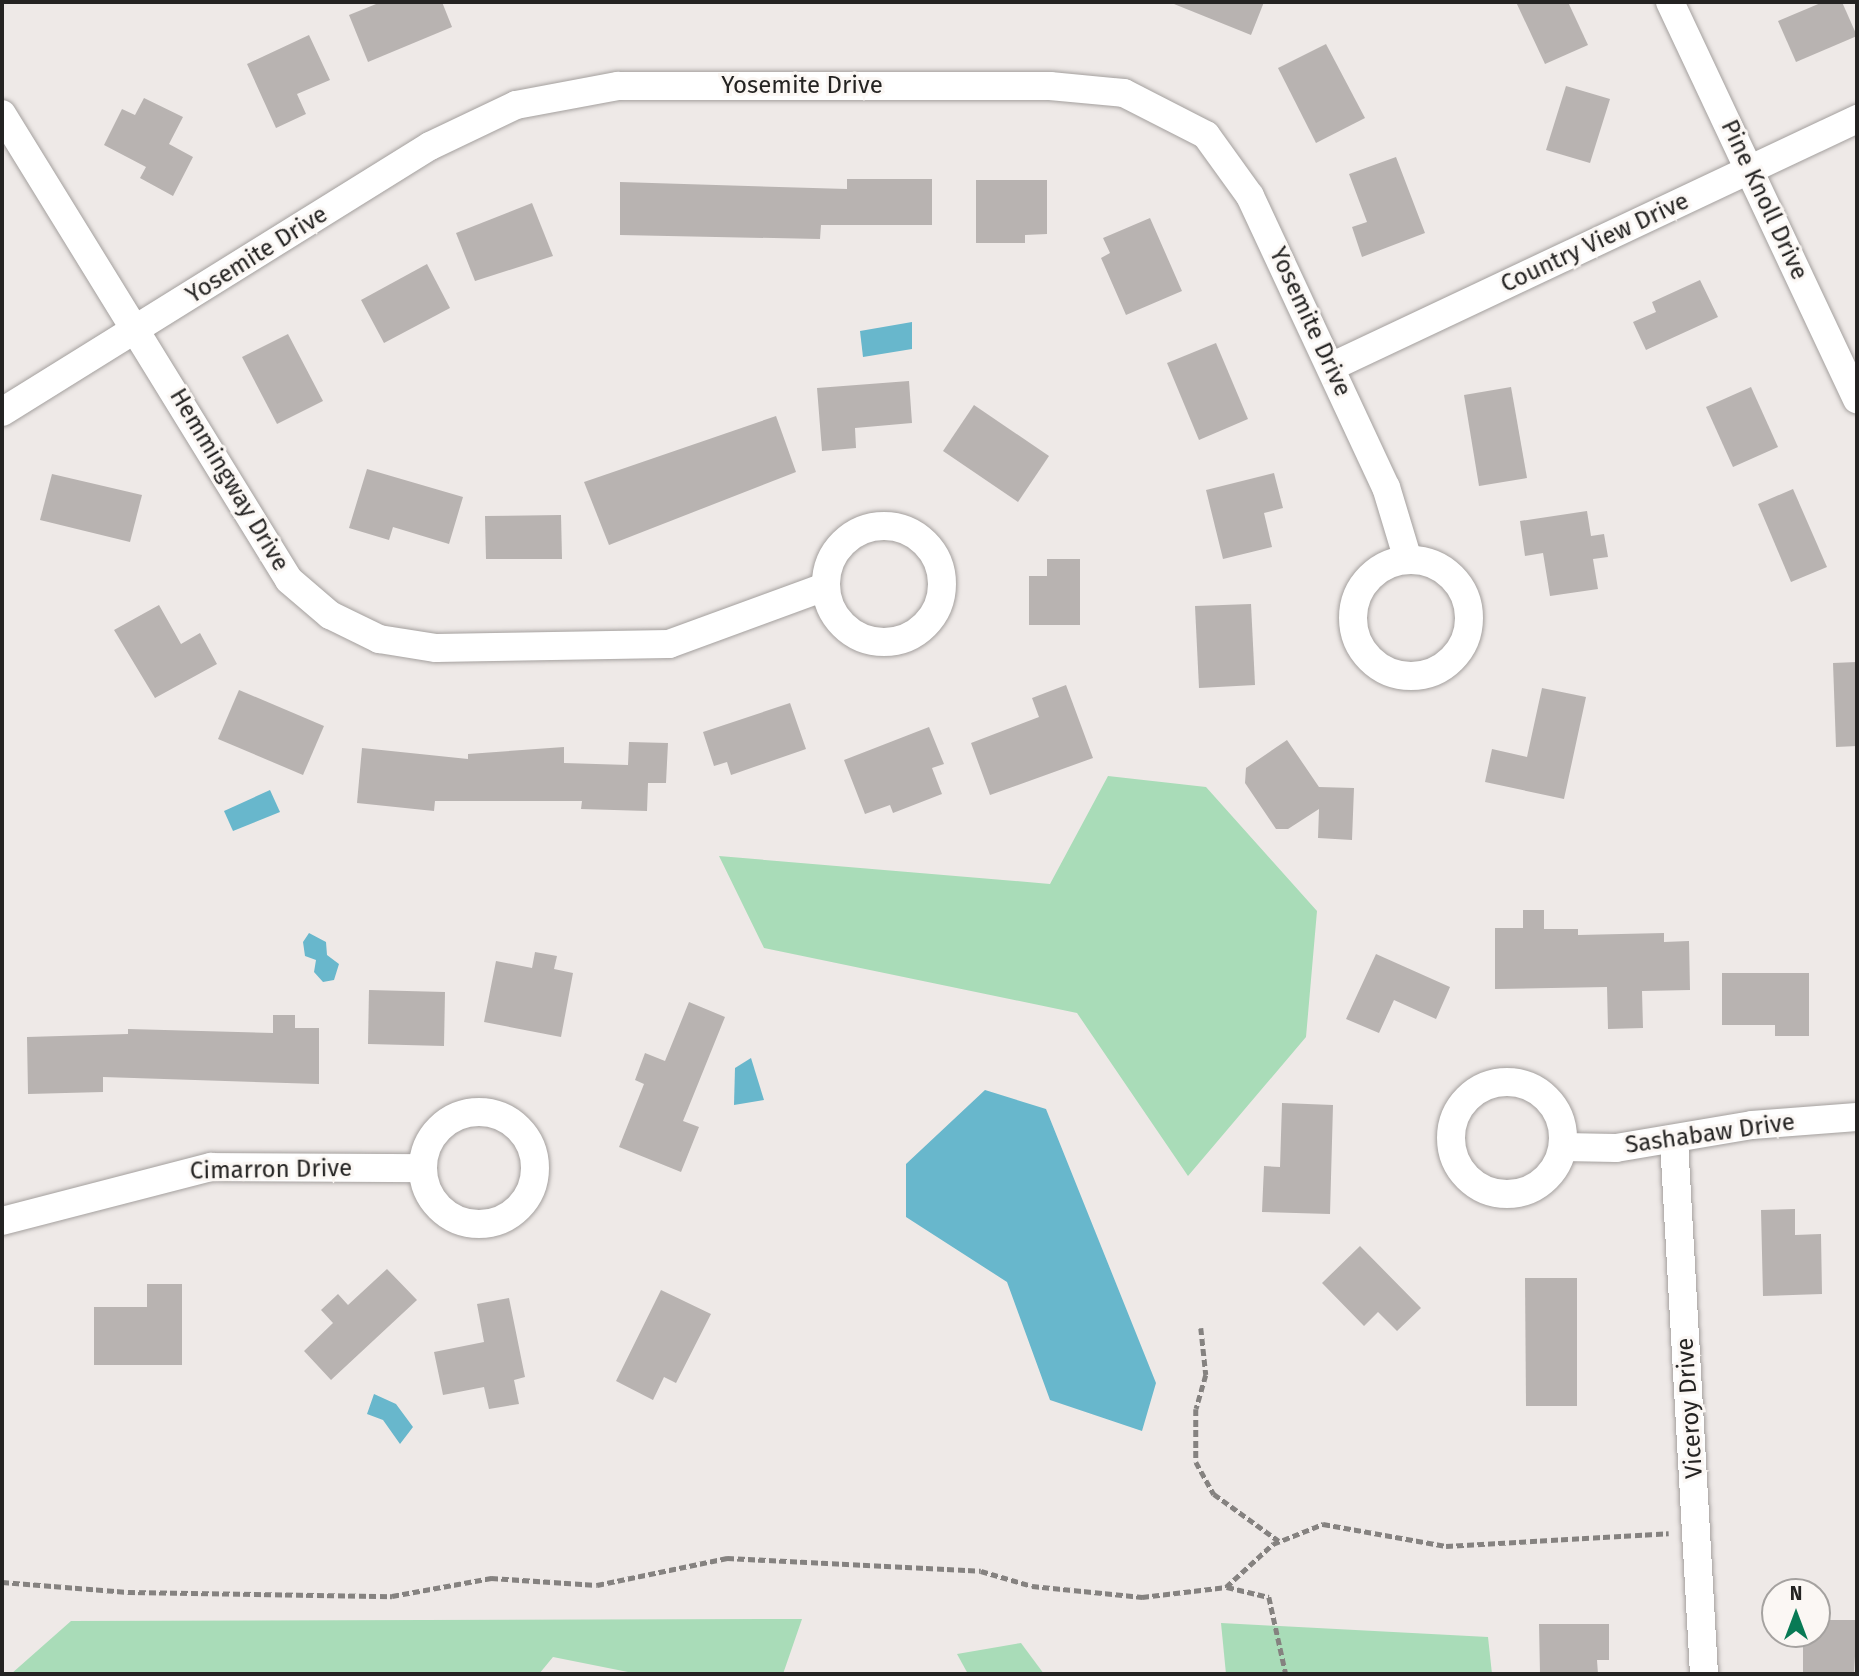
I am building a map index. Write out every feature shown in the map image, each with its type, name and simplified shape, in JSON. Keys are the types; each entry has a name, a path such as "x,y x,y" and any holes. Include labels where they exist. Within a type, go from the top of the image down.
{"street":[{"name":"Pine Knoll Drive","path":"1671,2 1857,399"},
{"name":"Yosemite Drive","path":"2,412 138,330 430,146 516,105 618,86 1050,86 1124,93 1206,135 1250,196 1386,487 1408,560"},
{"name":"Hemmingway Drive","path":"2,114 138,330 289,580 330,615 379,639 436,648 669,644 825,587"},
{"name":"Country View Drive","path":"1331,367 1857,119"},
{"path":"889,526 925,541 943,576 934,616 908,638 890,642 871,642 839,622 825,587 837,549 869,527 889,526"},
{"path":"1408,560 1450,575 1470,615 1455,657 1415,676 1372,662 1353,622 1367,579 1408,560"},
{"path":"1514,1082 1546,1097 1558,1112 1563,1147 1557,1165 1537,1185 1510,1194 1491,1192 1461,1171 1450,1134 1465,1101 1487,1086 1514,1082"},
{"path":"479,1112 519,1129 535,1168 519,1208 479,1225 439,1208 422,1168 439,1129 479,1112"},
{"name":"Sashabaw Drive","path":"1563,1147 1674,1141 1752,1125 1857,1117"},
{"name":"Viceroy Drive","path":"1674,1141 1704,1674"},
{"name":"Cimarron Drive","path":"2,1221 75,1207 150,1180 211,1167 422,1168"}],"path":[{"path":"1202,1328 1206,1375 1196,1409 1196,1462 1214,1494 1279,1541"},
{"path":"1226,1587 1279,1541 1323,1524 1446,1546 1698,1532"},
{"path":"2,1582 128,1592 392,1596 491,1578 597,1585 727,1558 981,1572 1032,1586 1142,1597 1226,1587 1269,1597 1286,1674"}],"green space":[{"path":"1108,776 1206,787 1317,911 1306,1037 1188,1176 1077,1013 764,948 719,856 1050,884"},
{"path":"802,1619 783,1674 638,1674 553,1657 539,1674 11,1674 71,1621"},
{"path":"1221,1623 1488,1637 1492,1674 1226,1674"},
{"path":"1021,1643 1044,1674 968,1674 957,1654"}],"water":[{"path":"912,322 912,349 863,357 860,331"},
{"path":"270,790 280,812 233,831 224,811"},
{"path":"309,933 326,942 327,955 339,964 334,980 323,982 314,972 316,960 305,956 303,942"},
{"path":"751,1058 764,1100 734,1105 735,1068"},
{"path":"985,1090 1046,1109 1156,1383 1142,1431 1050,1400 1007,1282 906,1217 906,1164"},
{"path":"374,1394 396,1404 413,1427 400,1444 383,1420 367,1414"}],"building":[{"path":"381,2 442,2 452,27 368,62 349,15"},
{"path":"1169,2 1264,2 1251,35"},
{"path":"1516,2 1568,2 1588,45 1545,64"},
{"path":"1823,2 1842,2 1857,36 1796,62 1778,21"},
{"path":"309,35 330,80 297,94 306,114 276,128 247,64"},
{"path":"1326,44 1365,118 1316,143 1278,68"},
{"path":"1566,86 1610,99 1590,163 1546,150"},
{"path":"144,98 183,117 169,144 193,157 173,196 140,178 146,167 104,145 122,109 135,115"},
{"path":"1396,157 1425,233 1362,257 1352,227 1367,222 1349,174"},
{"path":"847,179 932,179 932,225 821,225 820,239 620,235 620,182 847,189"},
{"path":"976,180 1047,180 1047,234 1025,235 1025,243 976,243"},
{"path":"532,203 553,256 475,281 456,233"},
{"path":"1150,218 1182,291 1126,315 1101,258 1110,253 1103,238"},
{"path":"427,264 450,308 384,343 361,300"},
{"path":"1700,280 1718,317 1646,350 1633,322 1656,312 1652,302"},
{"path":"288,334 323,401 277,424 242,357"},
{"path":"1216,343 1248,419 1199,440 1167,363"},
{"path":"909,381 912,423 855,428 856,448 822,451 817,388"},
{"path":"1511,387 1527,478 1479,486 1464,395"},
{"path":"1751,387 1778,447 1733,467 1706,407"},
{"path":"974,405 1049,456 1018,502 943,451"},
{"path":"776,416 796,472 609,545 584,482"},
{"path":"367,469 463,497 449,544 393,527 389,540 349,528"},
{"path":"1274,473 1283,508 1264,513 1272,547 1223,559 1206,490"},
{"path":"52,474 142,495 130,542 40,520"},
{"path":"1793,489 1827,567 1791,582 1758,504"},
{"path":"1587,511 1591,536 1604,534 1608,557 1593,559 1598,589 1550,596 1543,553 1525,556 1520,521"},
{"path":"561,515 562,559 486,559 485,516"},
{"path":"1047,559 1080,559 1080,625 1029,625 1029,576 1047,576"},
{"path":"1251,604 1255,685 1199,688 1195,606"},
{"path":"159,605 181,644 200,633 217,664 155,698 114,630"},
{"path":"1857,662 1857,746 1836,747 1833,663"},
{"path":"1066,685 1093,758 990,795 971,743 1039,717 1032,698"},
{"path":"1542,688 1586,697 1564,799 1485,782 1492,749 1527,757"},
{"path":"239,690 324,726 303,775 218,739"},
{"path":"790,703 806,749 731,775 727,762 714,766 703,732"},
{"path":"929,727 944,764 932,768 942,794 893,813 890,805 865,814 844,760"},
{"path":"1287,740 1319,787 1354,788 1352,840 1318,838 1319,809 1288,829 1276,829 1245,783 1246,768"},
{"path":"629,742 668,743 666,783 648,783 647,811 581,809 582,801 435,801 434,811 357,803 362,748 468,759 468,754 564,747 564,763 628,765"},
{"path":"1523,910 1544,910 1544,929 1578,929 1578,935 1664,933 1664,942 1689,941 1690,990 1642,991 1643,1028 1608,1029 1607,987 1495,989 1495,928 1523,928"},
{"path":"535,952 557,956 554,969 573,973 561,1037 484,1022 496,961 532,968"},
{"path":"1376,954 1450,987 1436,1019 1394,1000 1379,1033 1346,1019"},
{"path":"1722,973 1809,973 1809,1036 1775,1036 1775,1025 1722,1025"},
{"path":"369,990 445,992 444,1046 368,1044"},
{"path":"689,1002 725,1017 683,1121 699,1127 681,1172 619,1147 644,1084 635,1080 645,1053 665,1061"},
{"path":"273,1015 295,1015 295,1028 319,1028 319,1084 103,1077 103,1092 28,1094 27,1037 128,1034 128,1029 273,1033"},
{"path":"1282,1103 1333,1105 1330,1214 1262,1212 1264,1166 1280,1167"},
{"path":"1795,1209 1795,1235 1821,1234 1822,1294 1763,1296 1761,1210"},
{"path":"1360,1246 1421,1308 1397,1331 1378,1312 1364,1326 1322,1283"},
{"path":"387,1269 417,1300 331,1380 304,1351 333,1323 321,1310 338,1294 348,1305"},
{"path":"1525,1278 1577,1278 1577,1406 1526,1406"},
{"path":"147,1284 182,1284 182,1365 94,1365 94,1307 147,1307"},
{"path":"661,1290 711,1314 676,1383 664,1377 653,1400 616,1381"},
{"path":"509,1298 525,1377 514,1380 519,1404 489,1409 484,1387 443,1395 434,1352 484,1342 477,1304"},
{"path":"1831,1620 1857,1620 1854,1674 1803,1674 1803,1648 1831,1648"},
{"path":"1539,1624 1609,1624 1609,1660 1597,1660 1598,1674 1540,1674"}]}
